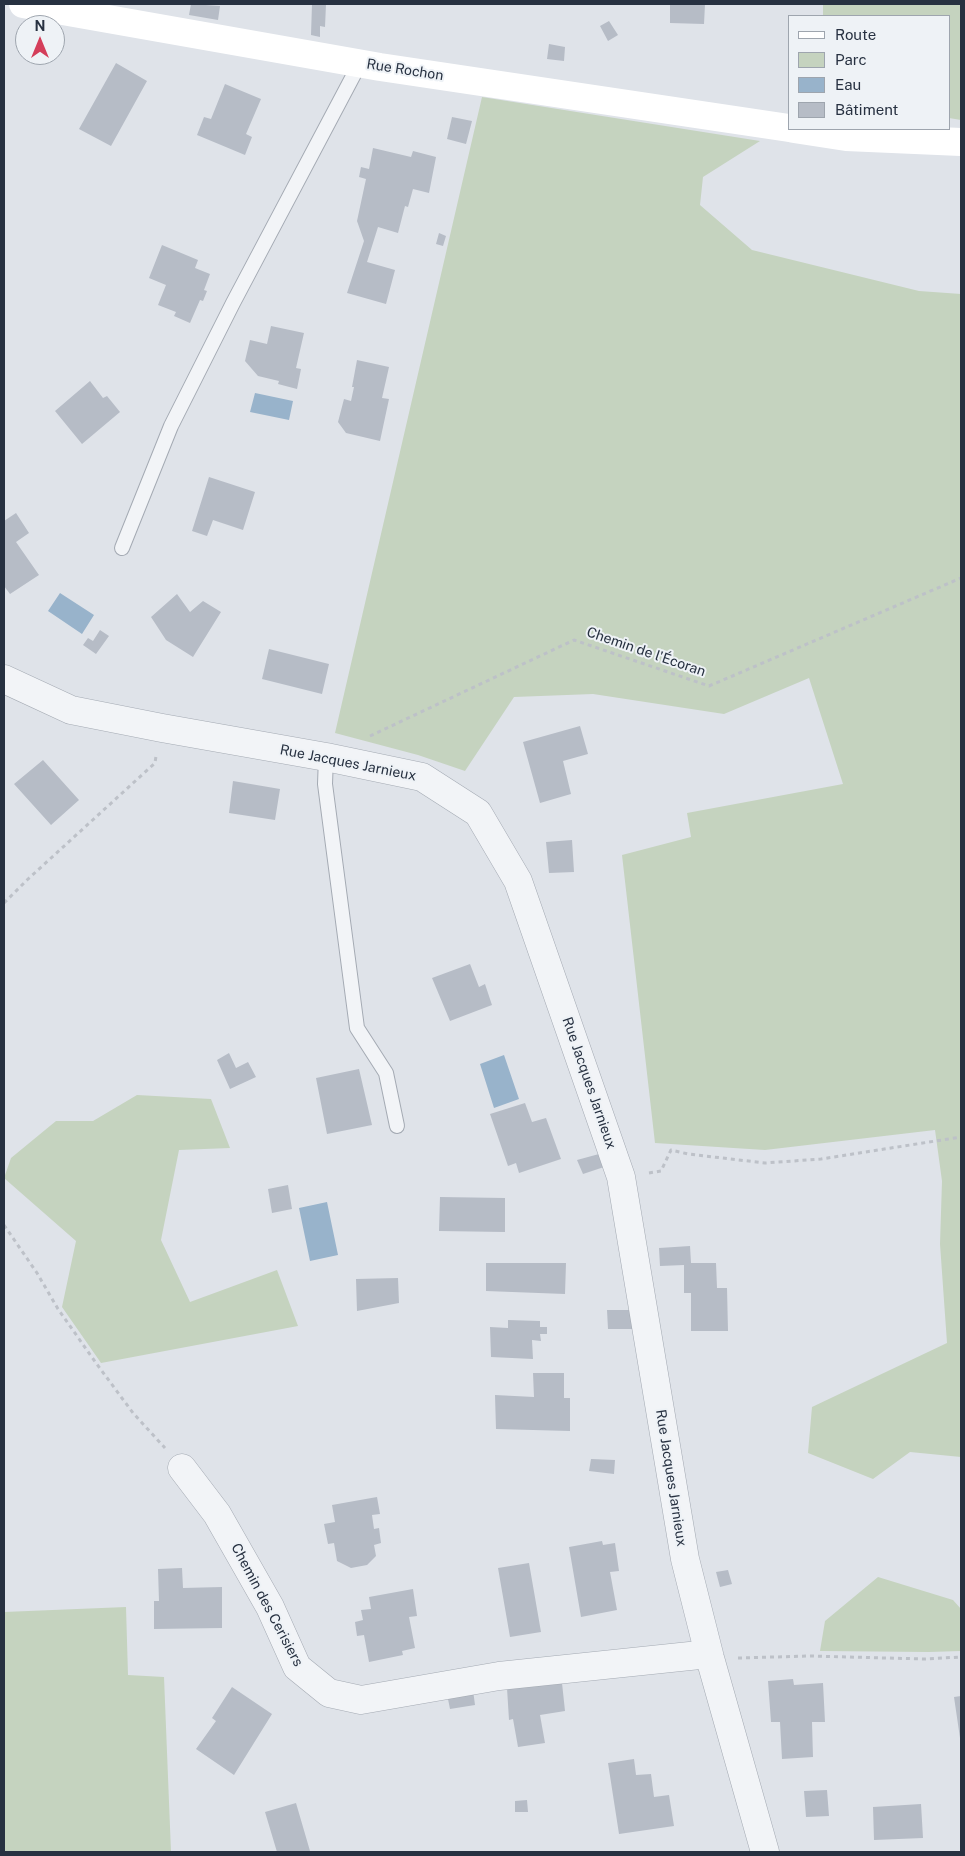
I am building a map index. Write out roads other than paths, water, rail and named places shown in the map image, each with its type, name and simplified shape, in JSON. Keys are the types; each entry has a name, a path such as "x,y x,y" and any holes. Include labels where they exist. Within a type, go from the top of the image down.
{"street":[{"name":"Rue Rochon","path":"23,4 360,63 788,128"},
{"path":"801,130 846,136 961,142"},
{"name":"Rue Jacques Jarnieux","path":"4,679 71,710 326,757 422,777 478,813 518,881 622,1177 685,1559 709,1656 765,1852"},
{"name":"Chemin des Cerisiers","path":"182,1468 217,1514 270,1607 297,1667 329,1693 362,1700 499,1676 709,1656"}],"lane":[{"path":"122,548 171,426 233,303 360,63"},
{"path":"326,757 325,784 357,1028 386,1073 397,1126"}],"water":[{"path":"255,393 293,401 289,420 250,412"},
{"path":"60,593 94,615 82,634 48,611"},
{"path":"504,1055 519,1099 494,1108 480,1064"},
{"path":"327,1202 338,1255 310,1261 299,1208"}]}
